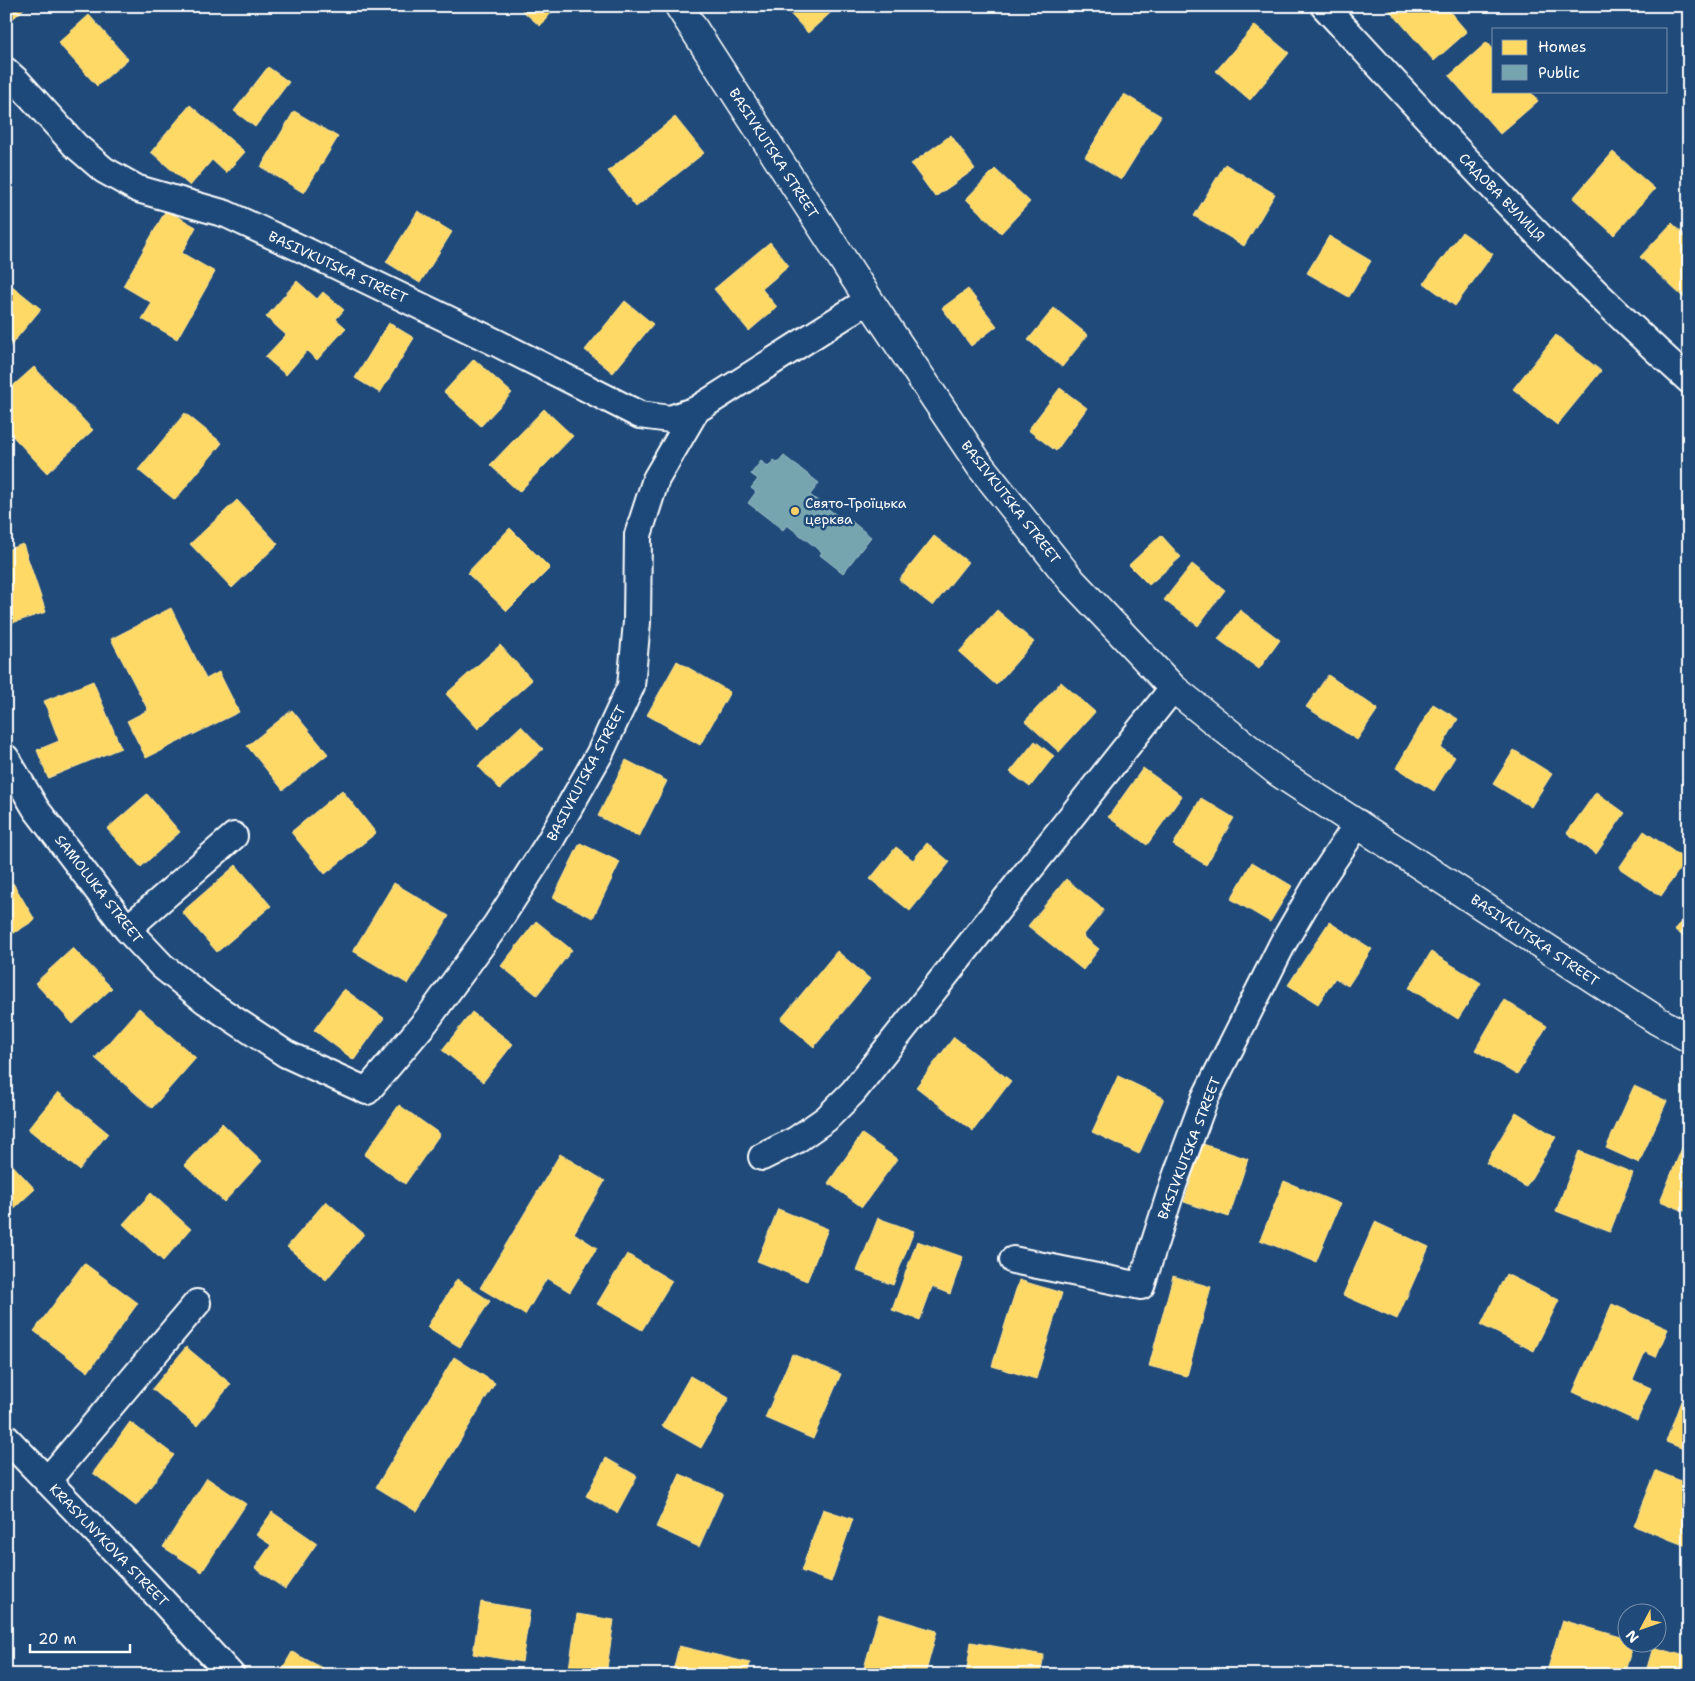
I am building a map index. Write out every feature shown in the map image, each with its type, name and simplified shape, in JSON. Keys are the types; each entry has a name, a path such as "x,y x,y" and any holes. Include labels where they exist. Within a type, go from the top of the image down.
{"main road":[{"name":"BASIVKUTSKA STREET","path":"679,6 868,300 981,467 1072,581 1172,688 1278,772 1658,1021 1689,1038"}],"street":[{"name":"САДОВА ВУЛИЦЯ","path":"1324,6 1472,166 1636,332 1689,380"},
{"name":"BASIVKUTSKA STREET","path":"6,71 18,81 75,145 104,170 138,189 226,214 486,338 640,416 670,418 696,410 868,300"},
{"name":"BASIVKUTSKA STREET","path":"367,1091 426,1022 496,925 550,841 600,753 631,686 637,622 638,535 656,479 696,410"},
{"path":"762,1158 804,1135 826,1119 853,1092 1172,688"},
{"name":"SAMOLUKA STREET","path":"6,758 36,809 127,929 162,966 206,1001 286,1054 367,1091"},
{"name":"BASIVKUTSKA STREET","path":"1013,1260 1141,1286 1173,1185 1205,1098 1283,943 1315,888 1358,823"},
{"path":"127,929 234,836"},
{"path":"47,1481 197,1303"},
{"name":"KRASYLNYKOVA STREET","path":"6,1438 231,1675"}],"building: Homes":[{"path":"6,6 27,6 7,24"},
{"path":"517,6 557,6 540,26"},
{"path":"783,6 835,6 836,8 808,33"},
{"path":"1386,6 1445,6 1467,32 1434,61"},
{"path":"89,15 128,59 97,86 58,43"},
{"path":"1255,25 1289,53 1250,100 1216,71"},
{"path":"1487,42 1492,48 1492,92 1531,92 1538,101 1500,134 1449,76"},
{"path":"268,67 289,82 255,127 234,111"},
{"path":"1124,94 1161,116 1121,180 1085,157"},
{"path":"190,105 245,152 226,173 212,160 190,186 151,152"},
{"path":"294,111 338,137 304,193 261,167"},
{"path":"675,117 704,153 636,207 608,171"},
{"path":"951,135 975,169 935,197 911,164"},
{"path":"1613,152 1655,189 1614,235 1573,198"},
{"path":"1225,164 1275,194 1244,246 1194,216"},
{"path":"995,169 1030,202 1001,233 966,199"},
{"path":"166,210 196,227 182,253 215,272 177,339 142,319 152,303 123,286"},
{"path":"418,211 452,232 420,283 386,262"},
{"path":"1672,223 1689,239 1689,296 1685,299 1640,257"},
{"path":"1462,232 1493,254 1455,306 1424,283"},
{"path":"1329,236 1371,261 1349,297 1307,273"},
{"path":"770,242 789,266 762,289 777,307 749,331 714,289"},
{"path":"6,281 41,309 6,351"},
{"path":"297,281 317,299 323,292 344,310 336,319 346,328 317,360 307,351 286,375 265,357 286,335 266,317"},
{"path":"968,289 997,326 971,346 942,308"},
{"path":"625,301 653,324 613,373 585,350"},
{"path":"1054,308 1088,335 1062,367 1028,340"},
{"path":"389,323 414,338 380,393 355,378"},
{"path":"1556,335 1601,371 1557,425 1513,389"},
{"path":"474,359 512,393 481,426 444,392"},
{"path":"34,367 93,430 47,473 6,429 6,392"},
{"path":"1060,388 1087,408 1056,451 1028,430"},
{"path":"544,409 573,436 519,492 490,465"},
{"path":"185,413 222,443 175,500 138,470"},
{"path":"237,500 278,544 232,588 190,544"},
{"path":"510,528 550,568 507,611 467,573"},
{"path":"1161,535 1181,557 1149,585 1129,565"},
{"path":"934,536 968,562 933,606 899,580"},
{"path":"23,544 46,612 6,625 6,550"},
{"path":"1192,564 1225,590 1198,626 1164,600"},
{"path":"171,608 206,679 219,672 239,712 146,758 127,721 148,710 111,639"},
{"path":"997,610 1034,642 996,685 959,652"},
{"path":"1240,610 1280,640 1259,669 1218,639"},
{"path":"500,645 532,680 478,729 446,694"},
{"path":"677,661 730,692 700,745 647,715"},
{"path":"1328,675 1378,709 1357,740 1306,707"},
{"path":"93,681 121,748 48,778 37,750 59,741 44,701"},
{"path":"1061,682 1095,712 1059,752 1025,721"},
{"path":"1433,704 1458,719 1441,748 1455,757 1434,791 1396,768"},
{"path":"292,710 328,754 283,790 247,746"},
{"path":"521,726 543,749 500,789 478,766"},
{"path":"1035,741 1054,756 1030,787 1010,772"},
{"path":"1514,750 1552,774 1531,807 1493,784"},
{"path":"626,760 667,781 639,837 598,816"},
{"path":"1143,768 1182,796 1147,845 1108,817"},
{"path":"342,790 376,833 325,874 291,832"},
{"path":"1596,792 1625,813 1596,854 1567,833"},
{"path":"147,794 180,832 141,867 107,829"},
{"path":"1201,798 1234,818 1206,865 1173,845"},
{"path":"1644,831 1686,860 1661,896 1619,868"},
{"path":"580,843 620,862 593,918 553,898"},
{"path":"927,843 950,862 910,911 870,879 896,847 913,860"},
{"path":"1252,862 1292,886 1270,922 1231,899"},
{"path":"236,865 271,906 217,952 182,912"},
{"path":"1066,879 1104,910 1083,936 1099,949 1083,970 1028,926"},
{"path":"13,883 35,920 6,938 6,887"},
{"path":"394,883 449,916 408,984 353,951"},
{"path":"1689,912 1689,941 1675,930"},
{"path":"536,921 572,950 537,995 501,966"},
{"path":"1329,922 1372,949 1348,986 1335,978 1318,1004 1288,985"},
{"path":"73,948 112,988 73,1024 35,983"},
{"path":"837,951 870,979 814,1047 781,1019"},
{"path":"1431,952 1481,983 1458,1019 1409,988"},
{"path":"344,989 384,1018 354,1060 314,1030"},
{"path":"1504,1000 1547,1026 1517,1075 1475,1050"},
{"path":"139,1008 196,1058 152,1108 95,1058"},
{"path":"472,1012 513,1044 483,1082 442,1050"},
{"path":"954,1037 1011,1081 973,1131 916,1087"},
{"path":"1118,1076 1164,1098 1139,1154 1092,1132"},
{"path":"1634,1086 1667,1101 1639,1163 1606,1148"},
{"path":"58,1092 108,1133 79,1170 28,1129"},
{"path":"399,1105 440,1134 405,1184 364,1155"},
{"path":"1516,1112 1556,1137 1526,1187 1486,1163"},
{"path":"222,1123 262,1161 224,1202 184,1165"},
{"path":"1689,1131 1689,1213 1660,1201"},
{"path":"862,1134 897,1159 862,1207 828,1183"},
{"path":"1203,1144 1248,1159 1229,1217 1184,1202"},
{"path":"1579,1151 1633,1173 1610,1232 1556,1211"},
{"path":"560,1154 605,1181 574,1233 597,1248 570,1292 547,1278 525,1315 480,1288"},
{"path":"6,1158 35,1189 8,1214 6,1212"},
{"path":"1284,1181 1340,1204 1316,1262 1260,1240"},
{"path":"151,1193 191,1229 163,1261 123,1224"},
{"path":"326,1201 364,1234 326,1280 287,1247"},
{"path":"778,1209 828,1229 807,1281 757,1261"},
{"path":"878,1218 914,1231 893,1285 857,1271"},
{"path":"1375,1222 1429,1247 1397,1319 1343,1295"},
{"path":"917,1241 963,1257 950,1294 932,1287 920,1320 892,1310"},
{"path":"627,1254 672,1281 642,1330 597,1304"},
{"path":"84,1263 138,1303 88,1372 34,1331"},
{"path":"1506,1274 1559,1300 1534,1351 1481,1325"},
{"path":"1173,1276 1211,1287 1187,1376 1149,1366"},
{"path":"457,1279 490,1301 460,1347 427,1327"},
{"path":"1019,1280 1062,1293 1036,1379 992,1366"},
{"path":"1612,1304 1668,1329 1656,1357 1645,1352 1633,1380 1651,1388 1637,1421 1573,1392"},
{"path":"186,1347 231,1384 197,1426 152,1389"},
{"path":"792,1354 841,1374 813,1439 765,1418"},
{"path":"454,1357 495,1383 417,1512 376,1487"},
{"path":"690,1376 729,1398 701,1448 662,1426"},
{"path":"1681,1401 1689,1404 1689,1451 1666,1442"},
{"path":"130,1422 174,1455 136,1506 93,1473"},
{"path":"606,1458 637,1476 617,1513 586,1496"},
{"path":"1656,1471 1689,1484 1689,1547 1634,1526"},
{"path":"680,1474 723,1493 699,1547 656,1527"},
{"path":"207,1478 246,1504 202,1572 163,1547"},
{"path":"823,1509 853,1519 831,1582 801,1571"},
{"path":"272,1512 317,1543 285,1589 255,1568 271,1545 256,1535"},
{"path":"481,1602 530,1610 522,1662 473,1654"},
{"path":"577,1614 614,1620 606,1675 568,1675"},
{"path":"879,1614 937,1631 925,1675 888,1675 864,1668"},
{"path":"1562,1620 1618,1636 1618,1654 1630,1654 1624,1675 1546,1675"},
{"path":"971,1642 1044,1655 1040,1675 966,1675"},
{"path":"679,1646 750,1663 747,1675 672,1675"},
{"path":"1668,1651 1689,1657 1689,1675 1645,1675 1651,1654 1668,1654"},
{"path":"292,1652 323,1668 319,1675 283,1675 280,1673"}],"building: Public":[{"name":"Свято-Троїцька церква","path":"784,456 819,483 810,495 847,523 850,520 871,537 843,573 820,555 822,552 787,525 783,530 748,503 756,492 751,488 758,479 751,474 761,461 768,467 774,460 778,463"}],"place":[{"name":"Свято-Троїцька церква","path":"795,511"}]}
